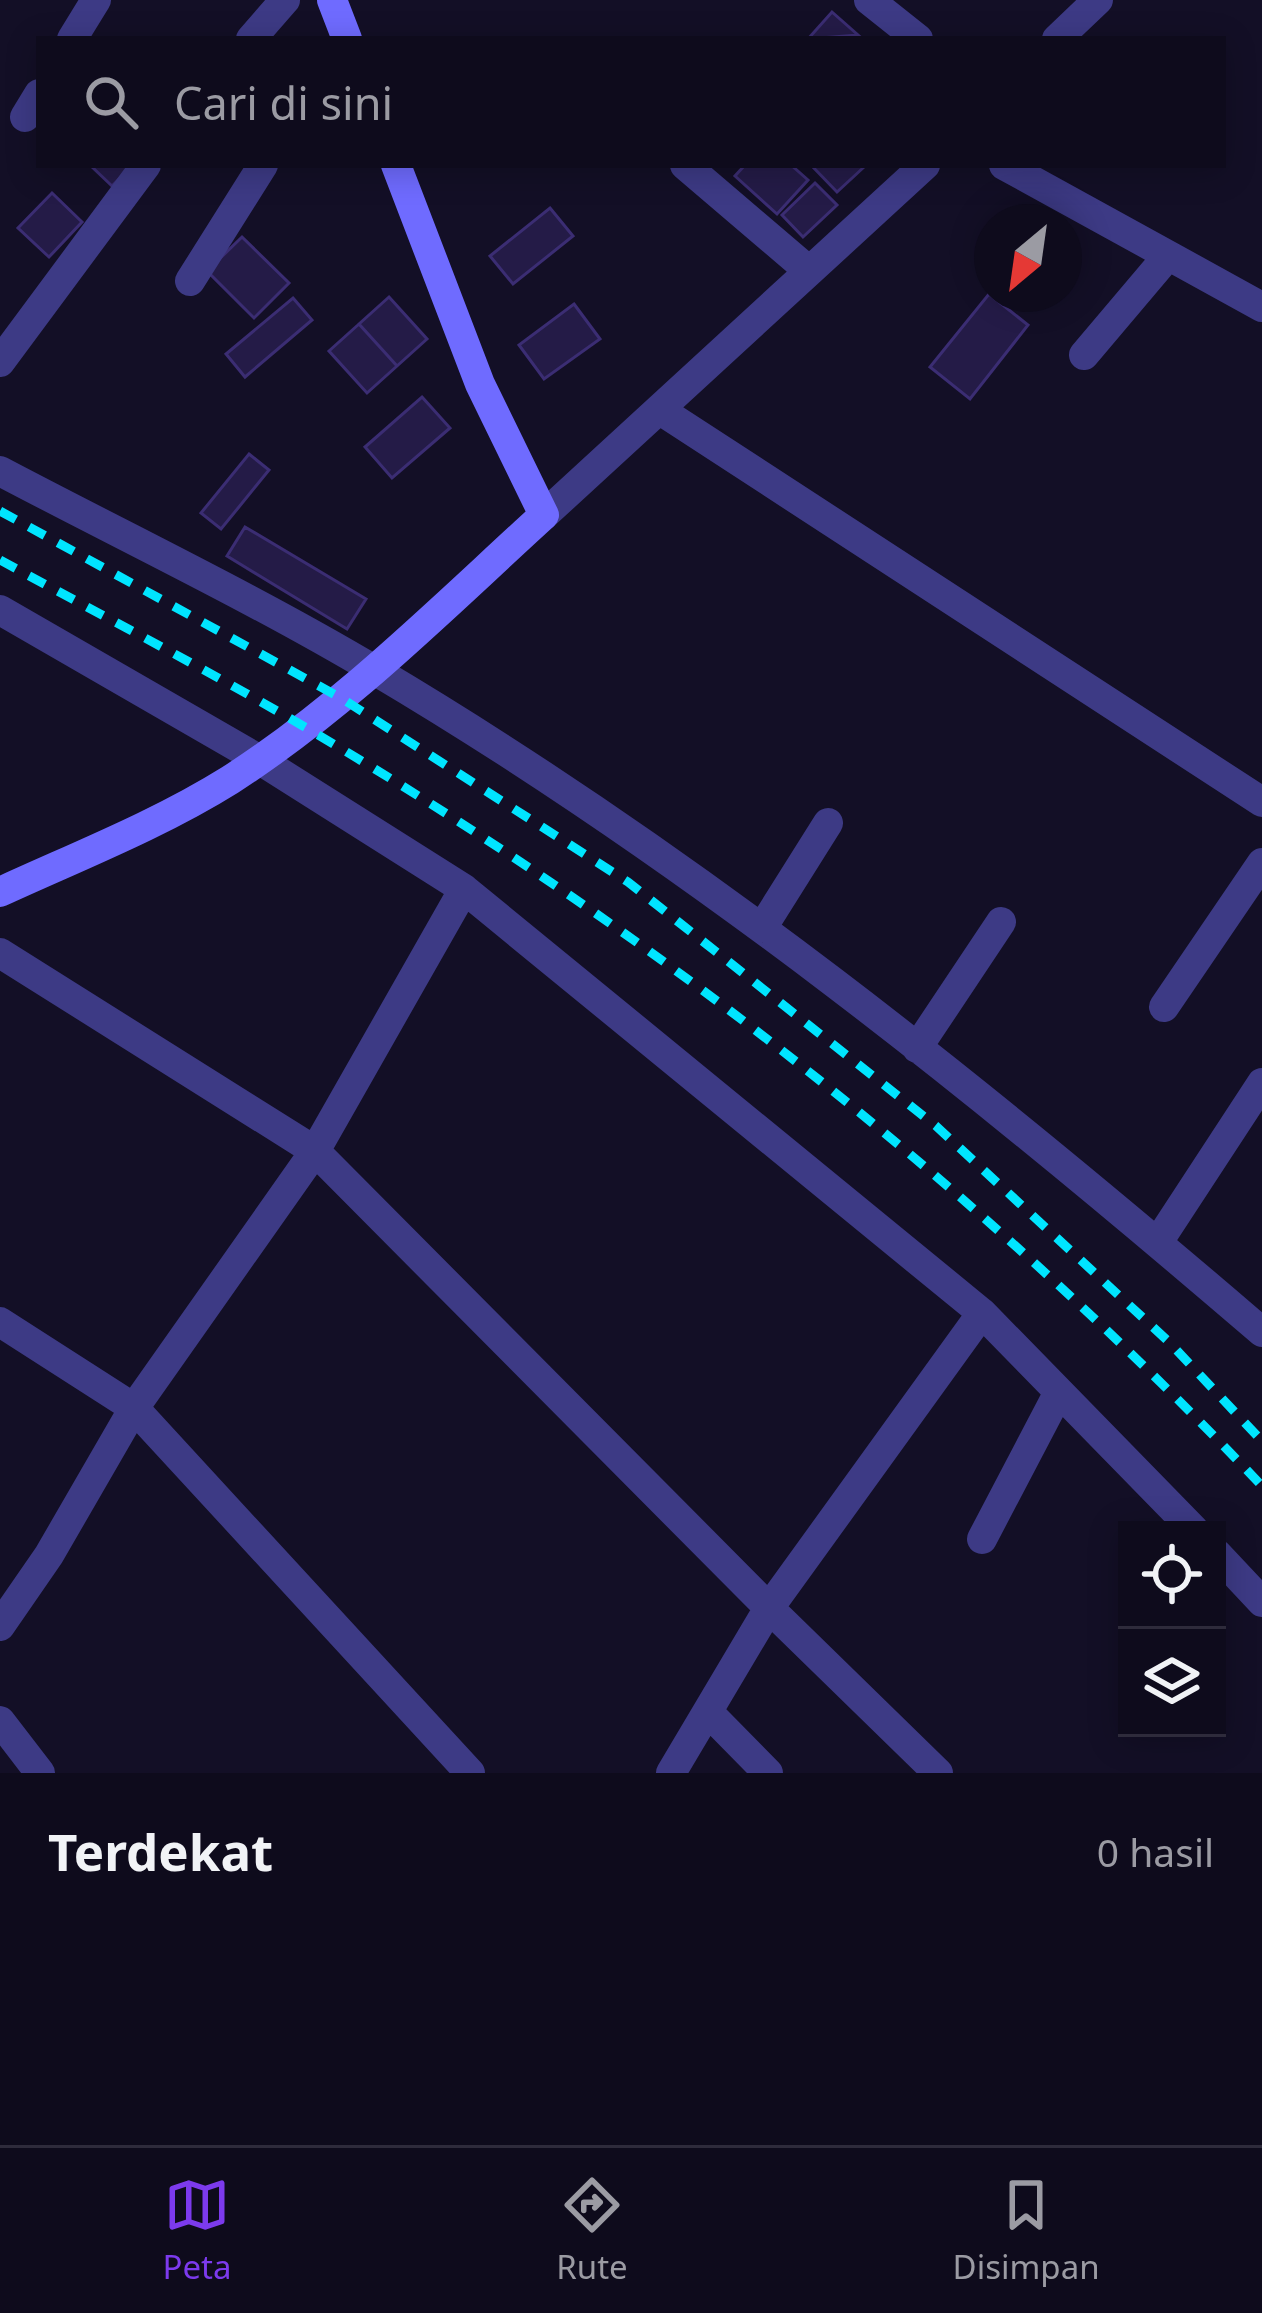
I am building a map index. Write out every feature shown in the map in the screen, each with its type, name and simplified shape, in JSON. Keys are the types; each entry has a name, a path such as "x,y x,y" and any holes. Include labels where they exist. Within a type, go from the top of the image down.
{"street":[{"path":"74,36 96,0"},
{"path":"254,36 285,0"},
{"path":"332,0 346,36"},
{"path":"869,0 914,36"},
{"path":"1060,36 1098,0"},
{"path":"0,362 144,168"},
{"path":"190,281 261,168"},
{"path":"397,168 479,385 544,515"},
{"path":"689,168 808,270"},
{"path":"0,892 190,803 260,760 374,670 922,168"},
{"path":"1009,168 1262,307"},
{"path":"1084,355 1166,258"},
{"path":"660,410 1262,802"},
{"path":"0,471 374,670 573,796 763,928 1158,1242 1262,1332"},
{"path":"0,610 260,760 464,889 982,1313 1185,1521"},
{"path":"763,928 828,823"},
{"path":"1164,1007 1262,863"},
{"path":"0,1626 49,1555 134,1408 315,1151 464,889"},
{"path":"917,1048 1000,922"},
{"path":"0,953 315,1151 938,1773"},
{"path":"1158,1242 1262,1083"},
{"path":"671,1773 769,1608 982,1313"},
{"path":"0,1322 134,1408 470,1773"},
{"path":"982,1539 1059,1392"},
{"path":"1226,1563 1262,1601"},
{"path":"707,1712 768,1773"},
{"path":"0,1720 40,1773"}],"building":[{"path":"832,12 858,35 846,36 811,36"},
{"path":"93,168 130,168 112,186"},
{"path":"742,168 794,168 808,180 777,214 735,176"},
{"path":"814,168 863,168 837,192"},
{"path":"815,183 837,205 803,237 782,215"},
{"path":"52,193 82,222 49,257 18,228"},
{"path":"550,208 573,236 513,284 490,256"},
{"path":"242,237 289,283 254,318 207,271"},
{"path":"389,297 427,339 397,366 359,324"},
{"path":"293,298 312,320 245,377 226,354"},
{"path":"574,304 600,339 544,379 519,345"},
{"path":"974,312 1012,312 1028,325 970,399 930,367"},
{"path":"359,324 397,366 367,393 329,351"},
{"path":"422,397 450,428 392,478 365,447"},
{"path":"249,454 269,470 221,529 201,513"},
{"path":"245,527 366,599 347,629 227,556"}],"railway":[{"path":"0,511 341,698 628,882 936,1126 1168,1341 1262,1441"},
{"path":"0,560 266,704 434,806 687,979 810,1072 1044,1271 1262,1486"}]}
